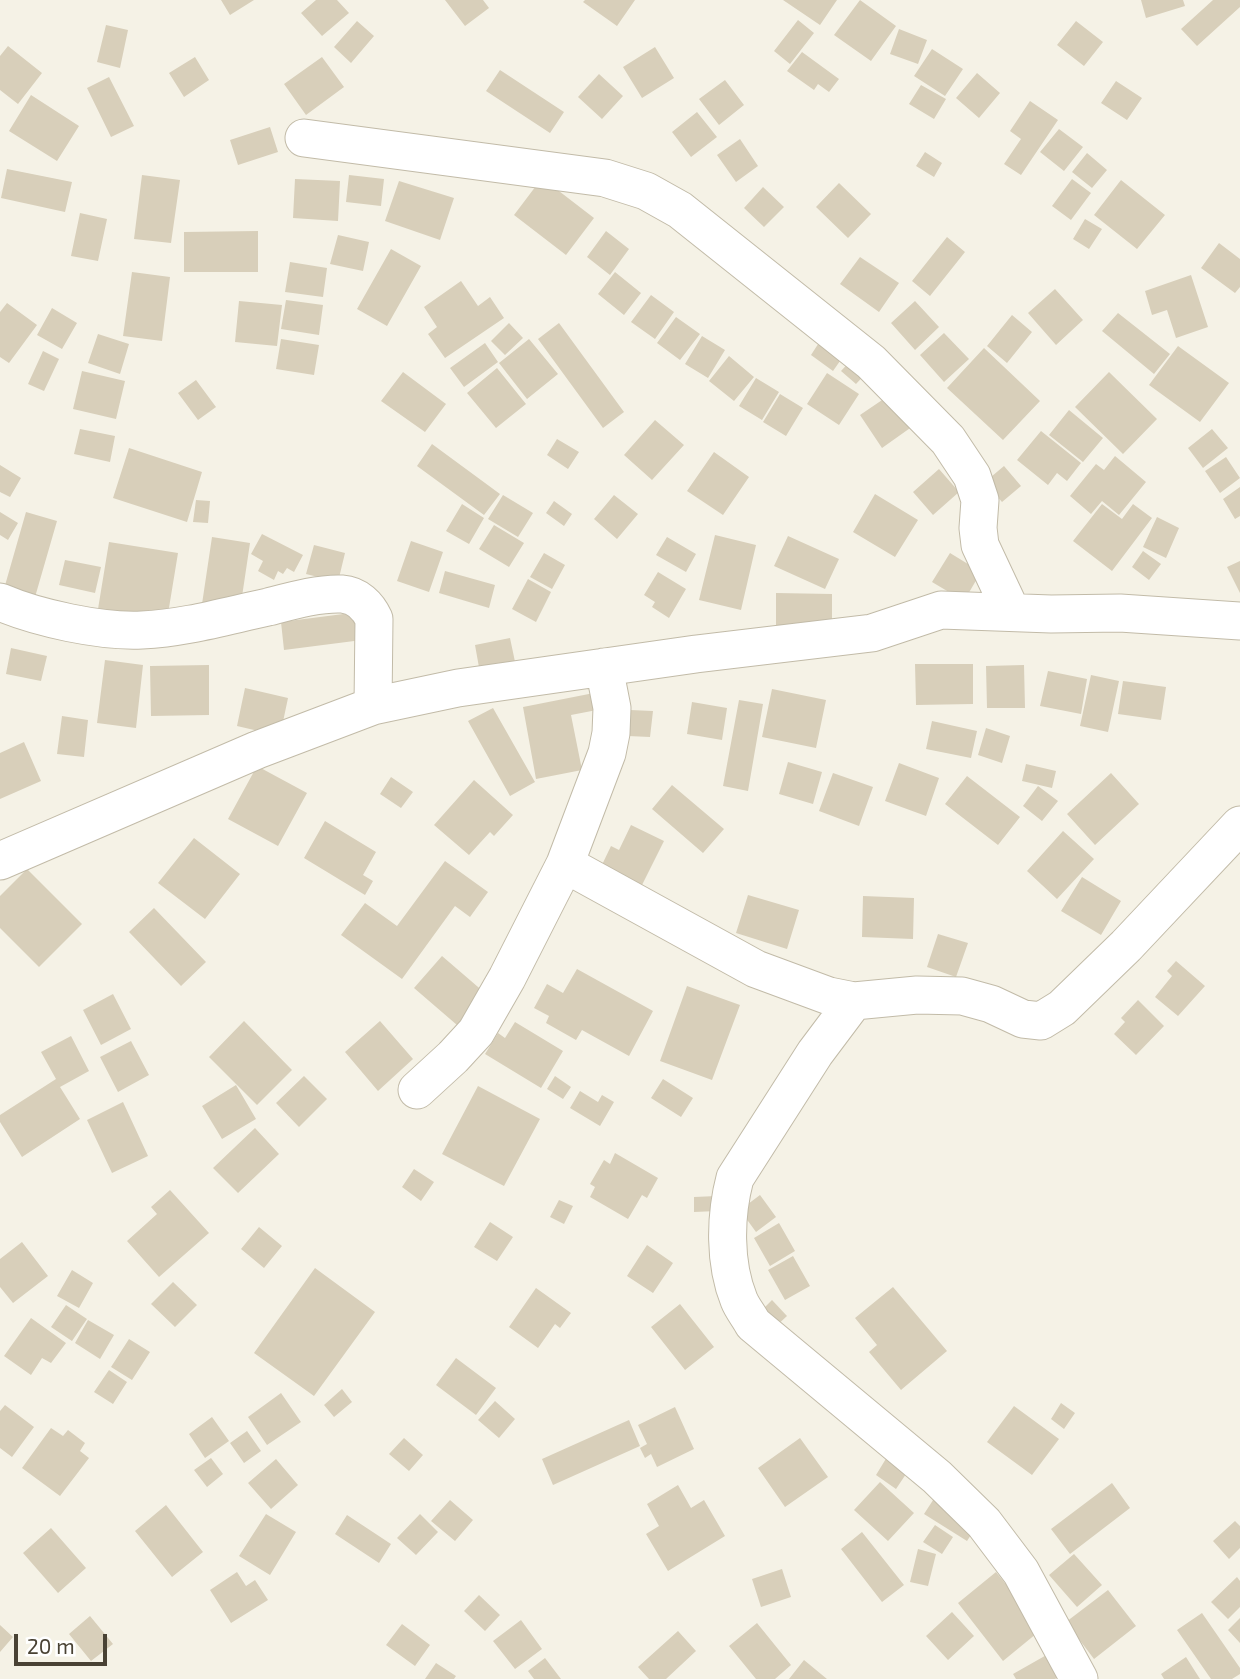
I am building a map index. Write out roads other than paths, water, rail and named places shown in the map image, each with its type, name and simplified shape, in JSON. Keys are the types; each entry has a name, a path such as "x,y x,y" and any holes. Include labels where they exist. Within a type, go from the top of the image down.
{"street":[{"path":"304,138 605,178 646,191 680,210 870,362 948,440 972,476 980,500 980,545 1011,611"},
{"path":"0,602 98,628 139,630 176,627 293,601 343,594 360,600 370,609 374,619 373,706"},
{"path":"0,862 257,750 373,706 458,688 872,633 941,610 1051,614 1120,612 1240,621"},
{"path":"416,1090 453,1057 483,1021 565,864 607,753 611,733 612,708 604,667"},
{"path":"565,864 757,968 829,996 854,1001 917,995 974,998 1023,1019 1041,1021 1051,1017 1126,946 1240,825"},
{"path":"854,1001 815,1053 735,1178 729,1201 728,1240 739,1299 753,1324 937,1477 984,1523 1021,1572 1079,1679"}]}
